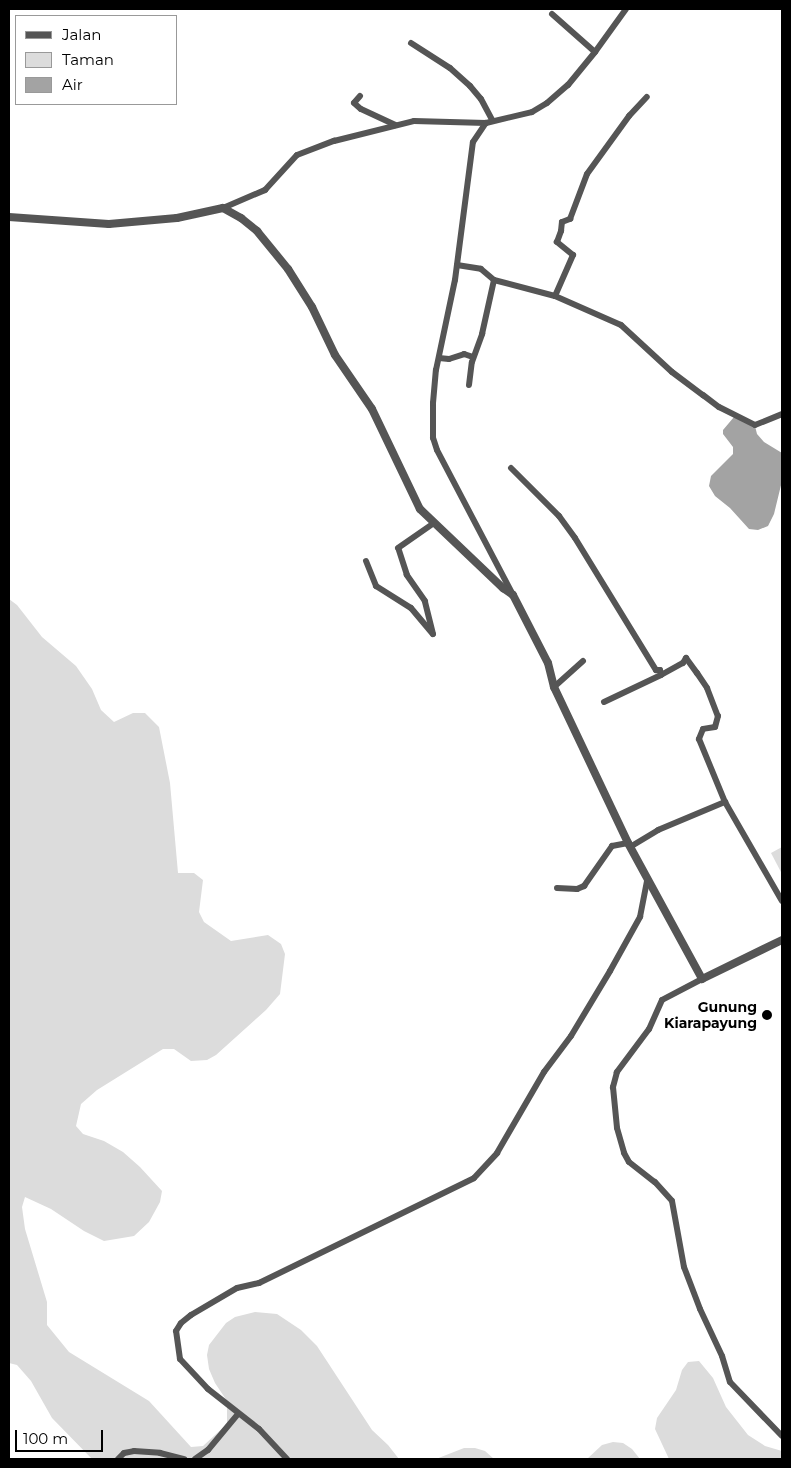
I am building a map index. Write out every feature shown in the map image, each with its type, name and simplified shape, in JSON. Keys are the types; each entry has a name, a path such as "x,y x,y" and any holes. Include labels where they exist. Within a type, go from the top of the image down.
{"street":[{"path":"9,217 109,224 177,218 223,208 265,190 297,155 334,142 396,124 414,121 489,121 532,112 543,106 568,85 596,52 626,9"},
{"path":"552,14 596,52"},
{"path":"411,43 450,68 470,86 481,99 489,121"},
{"path":"360,96 354,103 361,109 396,124"},
{"path":"555,296 574,255 557,242 562,230 562,222 570,219 586,174 628,116 647,97"},
{"path":"489,121 473,142 457,265 439,358 433,403 434,444 548,663 554,687 629,845 702,979"},
{"path":"223,208 241,218 257,231 288,269 312,307 340,363 372,410 415,501 434,523 513,595"},
{"path":"457,265 481,269 494,280 555,296 621,326 672,372 719,407 755,425 782,414"},
{"path":"469,385 473,357 482,334 494,280"},
{"path":"439,358 449,359 464,354 473,357"},
{"path":"511,468 559,516 575,538 656,670 660,670 661,675"},
{"path":"366,561 376,586 411,608 433,634 425,601 407,575 398,548 434,523"},
{"path":"604,702 661,675 683,663 686,658 706,688 718,716 715,726 703,729 699,739 725,802 782,901"},
{"path":"554,687 583,661"},
{"path":"557,888 577,889 584,886 612,846 629,845 658,830 725,802"},
{"path":"287,1459 259,1429 208,1389 180,1359 176,1332 181,1323 237,1288 259,1283 474,1178 497,1153 544,1072 571,1036 634,930 644,906 647,878"},
{"path":"782,940 662,1000 649,1029 617,1072 613,1087 617,1128 624,1153 629,1162 655,1182 672,1200 684,1267 700,1309 722,1356 730,1382 782,1436"},
{"path":"195,1459 208,1450 238,1414"},
{"path":"118,1459 124,1453 134,1451 160,1453 184,1459"}],"green space":[{"path":"9,599 17,605 42,637 76,666 92,689 101,710 114,722 133,713 145,713 159,727 170,783 178,873 194,873 203,880 199,912 204,922 231,941 268,935 281,944 285,954 280,994 266,1010 216,1055 207,1060 191,1061 174,1049 163,1049 97,1090 81,1104 76,1126 83,1134 104,1141 123,1152 162,1191 160,1202 149,1222 134,1236 104,1241 84,1231 51,1209 25,1197 22,1207 25,1229 47,1302 47,1325 69,1352 149,1401 191,1447 203,1446 227,1424 227,1401 215,1383 209,1369 207,1355 209,1345 226,1323 235,1317 255,1312 277,1314 301,1330 317,1346 372,1430 399,1459 92,1459 52,1418 31,1381 17,1365 9,1363"},
{"path":"782,847 782,874 771,853"},
{"path":"699,1361 713,1378 726,1407 748,1435 765,1446 782,1451 782,1459 669,1459 655,1429 657,1418 676,1390 682,1370 688,1362"},
{"path":"613,1442 623,1443 632,1449 640,1459 587,1459 602,1445"},
{"path":"464,1448 475,1448 485,1451 494,1459 436,1459"}],"water":[{"path":"734,417 755,426 757,434 764,442 782,453 782,481 774,514 768,526 758,530 749,529 730,508 715,496 709,486 711,476 733,454 733,447 723,434 723,430"}],"place":[{"name":"Gunung Kiarapayung","path":"767,1015"}]}
